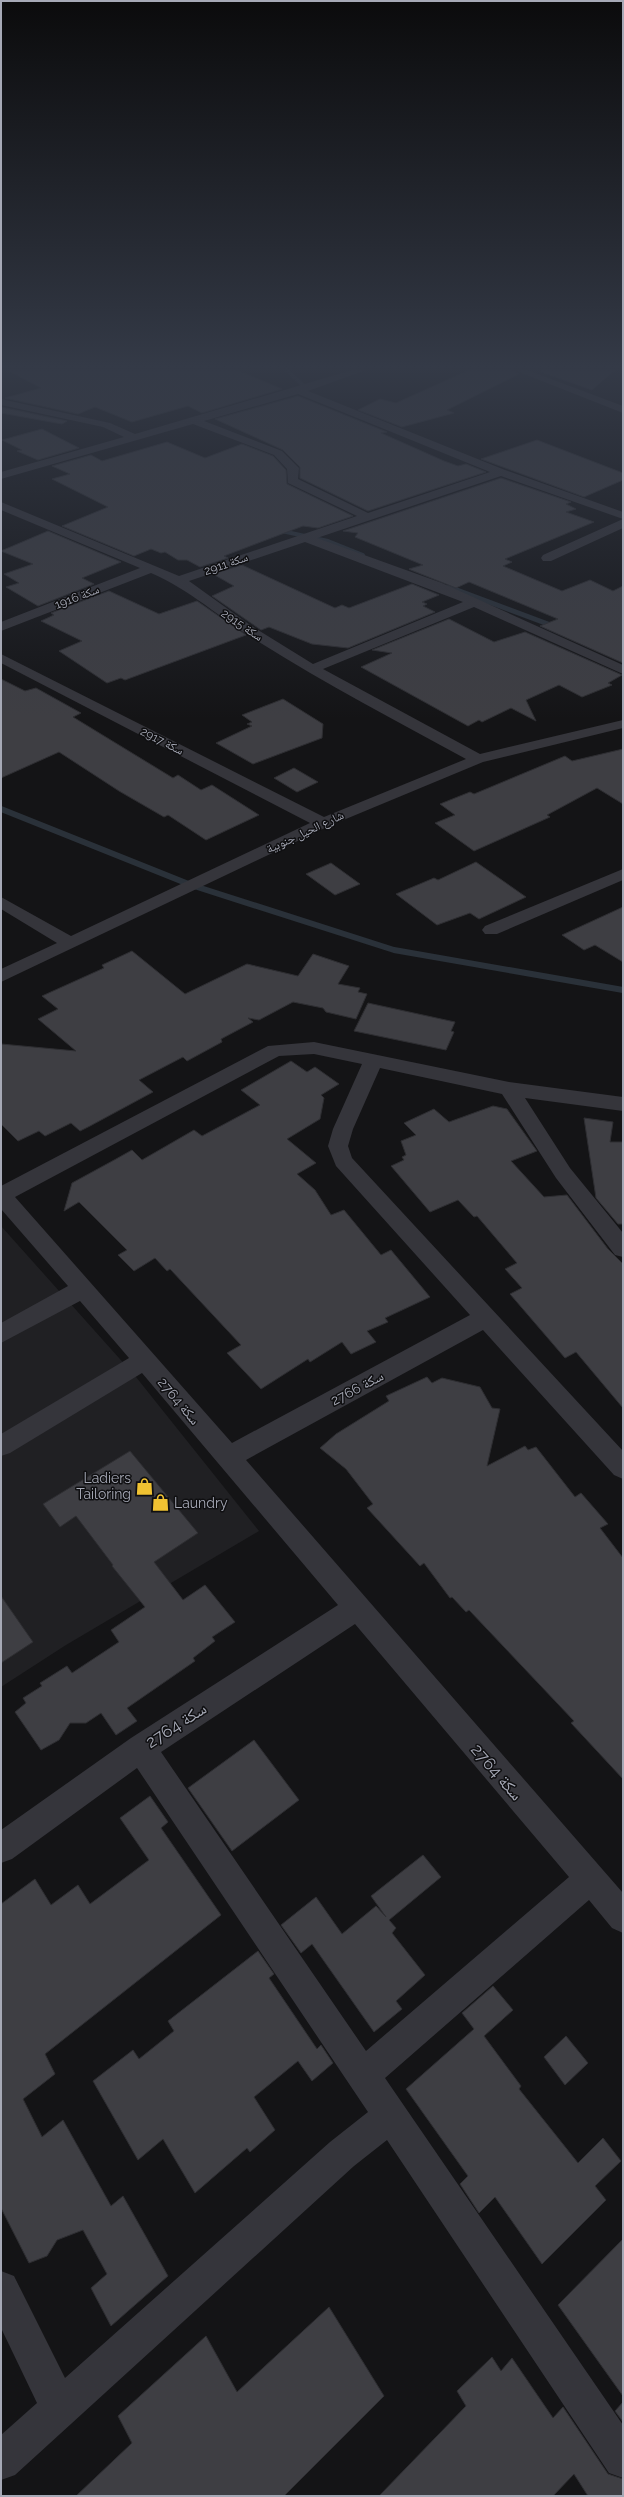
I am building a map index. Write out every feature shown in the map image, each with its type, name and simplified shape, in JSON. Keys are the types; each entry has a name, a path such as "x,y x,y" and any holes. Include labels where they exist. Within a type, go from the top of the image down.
{"street":[{"path":"304,487 366,516"},
{"name":"سكة 2911","path":"179,580 456,487"},
{"path":"541,487 623,516"},
{"name":"سكة 2915","path":"1,506 179,580 245,628 312,669 478,759"},
{"path":"547,558 623,523"},
{"path":"304,537 437,586 623,670"},
{"name":"سكة 1916","path":"1,627 153,568"},
{"path":"312,669 474,602"},
{"name":"سكة 2917","path":"1,658 323,823"},
{"name":"شارع الحيل جنوبية","path":"1,976 323,823 478,759 623,724"},
{"path":"491,930 623,874"},
{"path":"1,902 70,943"},
{"path":"1,1195 274,1050 314,1048 374,1059 509,1090 623,1104"},
{"path":"374,1059 343,1129 338,1146 343,1161 623,1468"},
{"path":"509,1090 563,1173 623,1249"},
{"name":"سكة 2764","path":"1,1195 145,1360 227,1458 623,1917"},
{"path":"1,1334 82,1289"},
{"name":"سكة 2766","path":"227,1458 486,1317"},
{"path":"1,1446 145,1360"},
{"name":"سكة 2764","path":"1,1848 141,1748 356,1608"},
{"path":"141,1748 623,2459"},
{"path":"363,2076 590,1879"},
{"path":"1,2461 342,2154 390,2116"},
{"path":"1,2289 60,2408"}],"shaded area":[{"path":"1,1226 136,1377 259,1531 66,1645 1,1687"}],"building":[{"path":"67,487 292,487 353,516 318,528 303,526 224,556 228,558 200,567 187,560 178,560 165,552 161,553 151,549 134,556 62,526 108,507"},
{"path":"318,487 442,487 368,511"},
{"path":"476,487 526,487 571,502 566,504 576,509 566,512 594,522 505,559 512,562 503,566 562,591 590,580 613,591 623,586 623,663 540,626 558,619 469,582 456,588 411,570 409,569 423,565 355,537 358,533 343,531"},
{"path":"556,487 608,487 584,497"},
{"path":"48,531 121,562 82,578 94,584 38,606 6,587 19,583 4,574 33,564 1,551"},
{"path":"242,565 335,608 342,605 349,608 412,584 439,595 422,602 427,604 423,606 435,612 348,648 312,644 269,627 261,630 212,596 234,586 213,574"},
{"path":"109,591 159,614 197,601 246,635 125,680 121,678 107,683 59,651 82,641 41,621 54,615 51,613"},
{"path":"449,619 494,642 525,632 622,675 608,683 612,685 582,697 559,685 526,700 536,721 511,708 482,722 479,720 468,726 361,667 392,653 372,650"},
{"path":"1,679 25,691 36,688 81,713 73,717 173,778 178,775 201,790 212,785 259,815 206,840 168,815 164,817 119,791 59,752 1,778"},
{"path":"283,699 323,724 322,738 253,764 216,743 252,726 247,724 252,722 242,715"},
{"path":"623,749 623,804 597,788 547,815 550,817 474,851 435,823 455,815 440,804 470,792 474,794 565,756 572,761"},
{"path":"294,768 318,782 297,792 274,778"},
{"path":"476,862 526,897 479,919 470,913 437,925 396,894 434,878 438,880"},
{"path":"331,863 360,884 335,895 306,874"},
{"path":"623,907 623,962 595,945 584,950 562,935"},
{"path":"132,951 185,994 247,964 298,976 313,954 349,966 338,984 360,988 358,992 367,994 356,1019 326,1012 323,1008 293,1002 259,1020 248,1018 253,1022 221,1039 222,1042 187,1061 183,1057 139,1080 153,1092 90,1126 80,1131 71,1123 45,1136 39,1131 18,1141 1,1124 1,1044 76,1051 38,1019 58,1009 42,996 104,968 102,965"},
{"path":"368,1003 455,1022 451,1031 454,1032 446,1050 354,1031"},
{"path":"291,1061 307,1072 315,1067 339,1084 321,1095 324,1098 320,1119 287,1139 316,1163 297,1174 315,1190 331,1215 344,1210 381,1255 391,1250 430,1297 385,1318 388,1322 367,1331 376,1342 351,1354 342,1342 310,1362 308,1359 261,1389 227,1353 241,1345 170,1269 167,1271 155,1258 134,1271 118,1255 127,1250 79,1202 64,1211 72,1183 132,1150 142,1160 194,1130 202,1136 260,1105 241,1090"},
{"path":"493,1106 507,1109 537,1151 511,1161 544,1197 567,1195 608,1249 623,1264 623,1408 576,1352 565,1358 510,1294 522,1288 505,1269 517,1263 477,1216 474,1217 458,1200 430,1212 391,1166 404,1160 402,1157 406,1155 401,1141 416,1135 404,1123 434,1109 449,1122"},
{"path":"584,1118 613,1122 610,1142 623,1142 623,1224 618,1224 596,1198"},
{"path":"427,1377 432,1383 442,1378 480,1387 492,1408 500,1409 487,1466 525,1446 528,1450 536,1447 575,1497 581,1493 608,1524 600,1528 623,1558 623,1779 571,1723 574,1721 469,1610 466,1612 452,1597 450,1598 424,1563 420,1566 367,1508 373,1504 346,1469 320,1448 336,1434 389,1401 386,1396"},
{"path":"130,1451 198,1533 154,1562 183,1600 205,1585 235,1622 212,1637 215,1641 193,1658 195,1661 127,1708 137,1721 116,1735 101,1713 86,1723 70,1723 59,1740 41,1750 15,1712 26,1703 23,1698 42,1686 40,1683 67,1666 72,1673 119,1642 111,1630 145,1607 112,1566 113,1565 76,1516 60,1527 43,1504"},
{"path":"1,1596 33,1642 1,1663"},
{"path":"254,1740 299,1800 232,1851 188,1788"},
{"path":"150,1796 168,1822 161,1828 221,1915 45,2054 55,2074 23,2099 42,2137 63,2120 111,2206 123,2196 168,2276 111,2326 91,2288 107,2274 83,2230 57,2240 47,2256 29,2263 1,2208 1,1904 35,1879 51,1905 78,1885 90,1904 149,1860 120,1818"},
{"path":"423,1855 441,1877 389,1920 396,1928 392,1933 425,1975 396,2001 402,2009 374,2032 312,1944 301,1953 281,1925 316,1897 342,1934 376,1906 386,1917 371,1896"},
{"path":"258,1951 274,1974 269,1978 317,2049 321,2045 333,2063 312,2081 298,2061 254,2097 275,2130 250,2152 247,2148 195,2193 163,2139 138,2160 93,2081 133,2050 139,2059 174,2031 168,2021"},
{"path":"493,1986 513,2010 484,2036 521,2086 519,2089 578,2163 603,2138 621,2161 595,2186 606,2200 542,2264 495,2197 479,2213 460,2184 468,2176 406,2089 474,2029 462,2013"},
{"path":"566,2036 588,2063 565,2085 544,2057"},
{"path":"623,2239 623,2396 558,2305"},
{"path":"329,2307 384,2396 284,2496 76,2496 132,2443 118,2416 206,2336 237,2392"},
{"path":"492,2357 501,2371 512,2358 553,2418 563,2407 608,2474 623,2479 623,2496 588,2496 574,2474 553,2496 379,2496 466,2406 457,2391"},
{"path":"623,2402 623,2422 615,2411"}],"waterway":[{"path":"277,530 328,541 363,555"},
{"path":"449,587 556,627"},
{"path":"1,809 191,885 394,950 623,990"}],"place":[{"name":"Ladiers Tailoring","path":"144,1486"},
{"name":"Laundry","path":"161,1503"}]}
